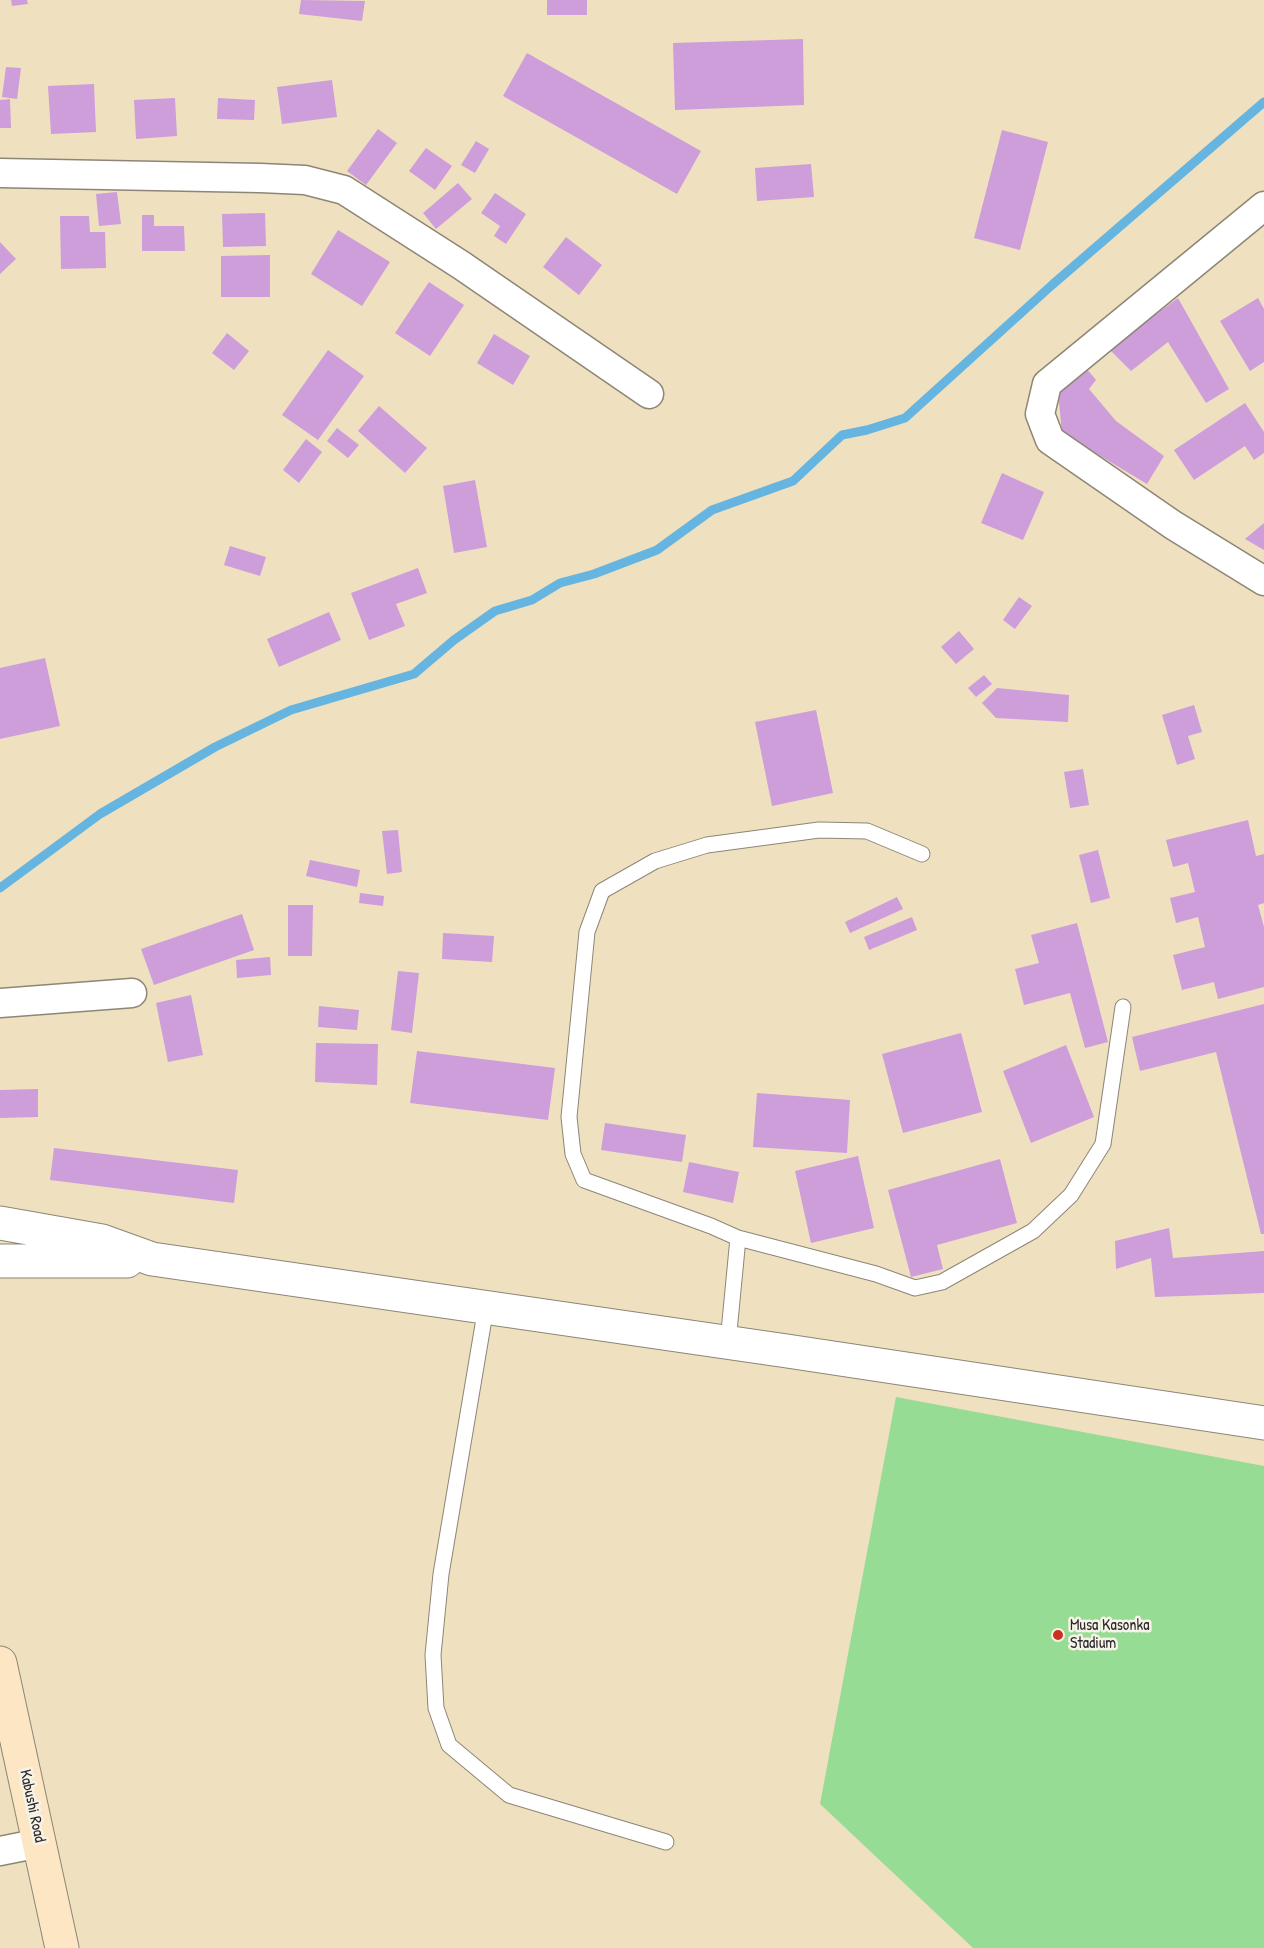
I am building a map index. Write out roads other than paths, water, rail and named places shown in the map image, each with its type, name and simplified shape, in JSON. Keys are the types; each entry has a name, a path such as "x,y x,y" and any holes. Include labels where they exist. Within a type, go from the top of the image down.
{"main road":[{"name":"Kabushi Road","path":"0,1663 62,1948"}],"street":[{"path":"0,173 305,180 344,190 461,265 649,394"},
{"path":"1264,206 1047,384 1040,414 1050,440 1173,525 1264,580"},
{"path":"0,1003 132,993"},
{"path":"0,1223 102,1241 153,1259"},
{"path":"0,1261 153,1259 728,1342 1264,1423"},
{"path":"0,1851 40,1843"}],"lane":[{"path":"922,854 867,831 819,830 707,845 655,861 602,891 587,932 569,1117 573,1154 584,1180 738,1238 876,1274 915,1288 942,1282 1033,1231 1071,1195 1103,1144 1123,1007"},
{"path":"728,1342 738,1238"},
{"path":"486,1307 441,1574 433,1655 436,1708 449,1745 509,1795 666,1842"}],"waterway":[{"path":"0,888 100,814 215,747 291,710 414,674 454,640 495,611 532,600 560,583 594,574 657,550 712,510 793,481 842,435 905,418 1052,285 1264,102"}],"place":[{"name":"Musa Kasonka Stadium","path":"1058,1635"}]}
